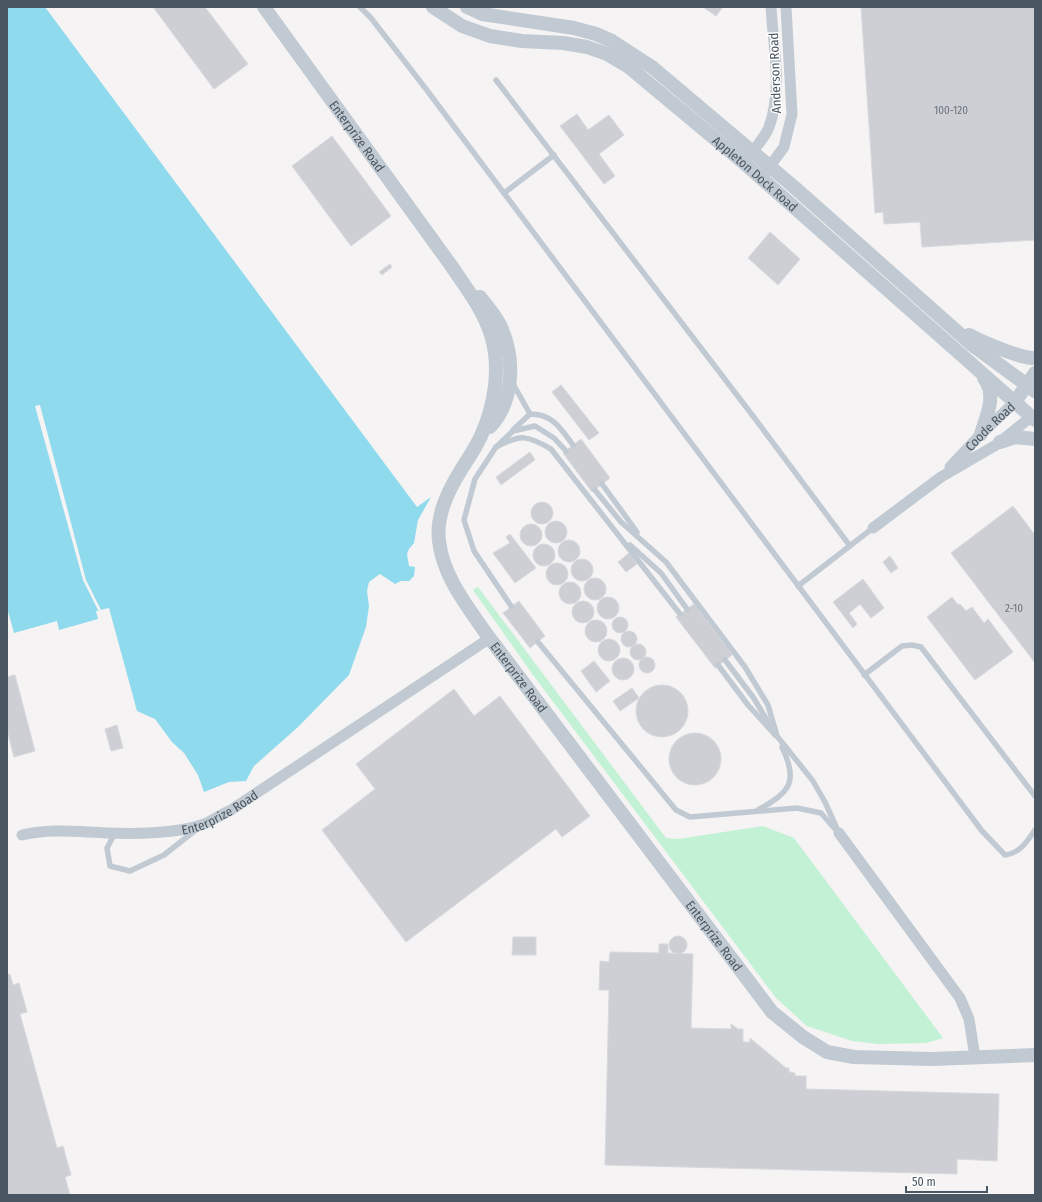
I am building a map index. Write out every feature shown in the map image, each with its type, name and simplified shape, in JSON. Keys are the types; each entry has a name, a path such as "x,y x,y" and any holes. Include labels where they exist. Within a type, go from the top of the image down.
{"street":[{"name":"Enterprize Road","path":"264,7 450,264 475,302 491,334 496,359 495,387 490,411 481,436 454,481 440,512 439,540 444,565 456,589 490,638 772,1012 803,1037 827,1052 862,1058 1035,1055"},
{"name":"Appleton Dock Road","path":"433,7 462,26 490,36 522,41 563,43 587,47 607,54 629,67 748,156"},
{"name":"Appleton Dock Road","path":"467,7 482,14 574,28 612,41 652,67 982,375 1034,417"},
{"name":"Anderson Road","path":"748,156 769,128 773,113 775,66 771,7"},
{"name":"Anderson Road","path":"766,172 784,147 792,114 786,7"},
{"name":"Appleton Dock Road","path":"766,172 971,344 1031,388"},
{"name":"Enterprize Road","path":"450,264 481,298 499,325 510,353 510,378 504,403 494,422 481,436"},
{"path":"952,327 971,337 1030,358 1035,358"},
{"name":"Coode Road","path":"942,477 981,434 1031,388 1035,373"},
{"path":"981,434 991,398 988,383 982,375"},
{"name":"Coode Road","path":"873,528 942,477 1000,442 1034,417"},
{"path":"1000,442 1015,437 1035,439"},
{"name":"Enterprize Road","path":"22,835 41,831 165,831 204,824 231,810 490,638"},
{"path":"839,833 960,998 970,1019 976,1057"}],"lane":[{"path":"360,7 372,18 982,831 1005,855 1015,854 1027,842 1035,830"},
{"path":"496,80 554,154 850,546"},
{"path":"504,193 554,154"},
{"path":"510,378 530,414"},
{"path":"511,606 474,551 464,520 475,479 496,447 530,414 542,414 557,425 573,445"},
{"path":"513,431 535,426 554,438 566,451"},
{"path":"496,447 514,437 534,439 551,449 680,614"},
{"path":"602,484 644,541"},
{"path":"595,490 621,522 666,562 745,667 768,705 777,736"},
{"path":"798,586 873,528"},
{"path":"619,536 661,573 687,608"},
{"path":"538,642 676,810 690,817 797,808 821,813 839,833"},
{"path":"864,675 902,646 921,646 1035,796"},
{"path":"725,660 753,697 777,736 791,765 790,782 779,798 756,811"},
{"path":"718,665 748,705 777,736 813,781 825,802 839,833"},
{"path":"115,832 107,848 110,866 130,871 164,855 204,824"}],"green space":[{"path":"478,587 666,838 678,839 763,826 794,838 943,1038 926,1043 878,1044 852,1041 807,1026 776,998 533,675 473,590"}],"water":[{"path":"7,7 45,7 417,507 431,497 418,520 414,543 407,554 409,566 415,567 414,576 409,581 401,581 395,584 380,574 369,582 367,591 369,606 366,627 349,675 298,727 254,766 246,781 229,782 204,792 198,775 184,753 172,742 155,719 137,711 109,608 96,611 98,619 59,630 57,621 14,633 7,608"}],"pier":[{"path":"40,405 86,580 101,610 98,610 83,580 35,406"}],"building":[{"path":"153,7 205,7 248,64 214,89"},
{"path":"703,7 723,7 716,16"},
{"path":"861,7 1035,7 1035,240 922,247 920,222 884,224 883,212 875,213"},
{"path":"577,114 588,130 609,115 624,135 599,154 615,176 604,184 560,126"},
{"path":"332,136 391,216 351,246 292,166"},
{"path":"770,232 800,259 778,285 748,258"},
{"path":"390,264 392,267 382,275 379,272"},
{"path":"561,385 599,433 589,440 552,392"},
{"path":"581,439 610,478 592,492 563,453"},
{"path":"530,452 535,460 501,485 496,477"},
{"path":"542,502 550,505 553,513 550,521 542,524 534,521 531,513 534,505"},
{"path":"1013,506 1035,535 1035,663 951,553"},
{"path":"556,521 564,524 567,532 564,540 556,543 548,540 545,532 548,524"},
{"path":"531,524 539,527 542,535 539,543 531,546 523,543 520,535 523,527"},
{"path":"510,534 536,568 515,583 493,553 510,543 506,537"},
{"path":"569,540 577,543 580,551 577,559 569,562 561,559 558,551 561,543"},
{"path":"544,544 552,547 555,555 552,563 544,566 536,563 533,555 536,547"},
{"path":"629,553 637,564 626,572 618,562"},
{"path":"890,556 898,568 891,573 883,562"},
{"path":"582,559 590,562 593,570 590,578 582,581 574,578 571,570 574,562"},
{"path":"557,563 565,566 568,574 565,582 557,585 549,582 546,574 549,566"},
{"path":"595,578 603,581 606,589 603,597 595,600 587,597 584,589 587,581"},
{"path":"863,579 884,608 871,618 860,604 849,613 857,624 853,628 833,602"},
{"path":"570,582 578,585 581,593 578,601 570,604 562,601 559,593 562,585"},
{"path":"608,597 616,600 619,608 616,616 608,619 600,616 597,608 600,600"},
{"path":"952,597 958,605 960,604 966,611 972,607 984,623 988,619 1013,652 975,680 927,617"},
{"path":"519,601 545,636 530,648 503,613"},
{"path":"583,601 591,604 594,612 591,620 583,623 575,620 572,612 575,604"},
{"path":"694,604 732,655 715,668 676,617"},
{"path":"620,617 627,622 628,625 623,632 620,633 613,628 612,625 617,618"},
{"path":"596,620 604,623 607,631 604,639 596,642 588,639 585,631 588,623"},
{"path":"629,631 636,636 637,639 632,646 629,647 622,642 621,639 626,632"},
{"path":"609,639 617,642 620,650 617,658 609,661 601,658 598,650 601,642"},
{"path":"638,644 645,649 646,652 641,659 638,660 631,655 630,652 635,645"},
{"path":"647,657 654,662 655,665 650,672 647,673 640,668 639,665 644,658"},
{"path":"623,658 631,661 634,669 631,677 623,680 615,677 612,669 615,661"},
{"path":"594,661 610,681 596,692 581,671"},
{"path":"15,675 35,751 14,757 7,730 7,677"},
{"path":"662,685 672,687 680,693 686,701 688,711 686,721 680,729 672,735 662,737 652,735 644,729 638,721 636,711 638,701 644,693 652,687"},
{"path":"632,688 639,698 620,711 613,701"},
{"path":"454,689 474,716 500,696 590,816 562,837 556,829 406,942 322,830 375,789 356,764"},
{"path":"117,725 123,748 111,751 105,729"},
{"path":"695,733 705,735 713,741 719,749 721,759 719,769 713,777 705,783 695,785 685,783 677,777 671,769 669,759 671,749 677,741 685,735"},
{"path":"678,936 684,939 687,945 684,951 678,954 672,951 669,945 672,939"},
{"path":"513,937 536,937 536,955 512,955"},
{"path":"659,944 668,944 668,953 693,954 691,1028 731,1029 731,1024 738,1029 743,1029 743,1042 750,1042 750,1038 786,1068 789,1068 789,1072 795,1073 795,1076 806,1076 806,1089 999,1094 997,1161 957,1159 957,1174 605,1165 609,990 599,990 600,961 609,962 610,952 659,953"},
{"path":"10,974 13,985 19,983 27,1012 20,1014 57,1148 63,1146 71,1175 65,1177 70,1195 7,1195 7,975"}]}
